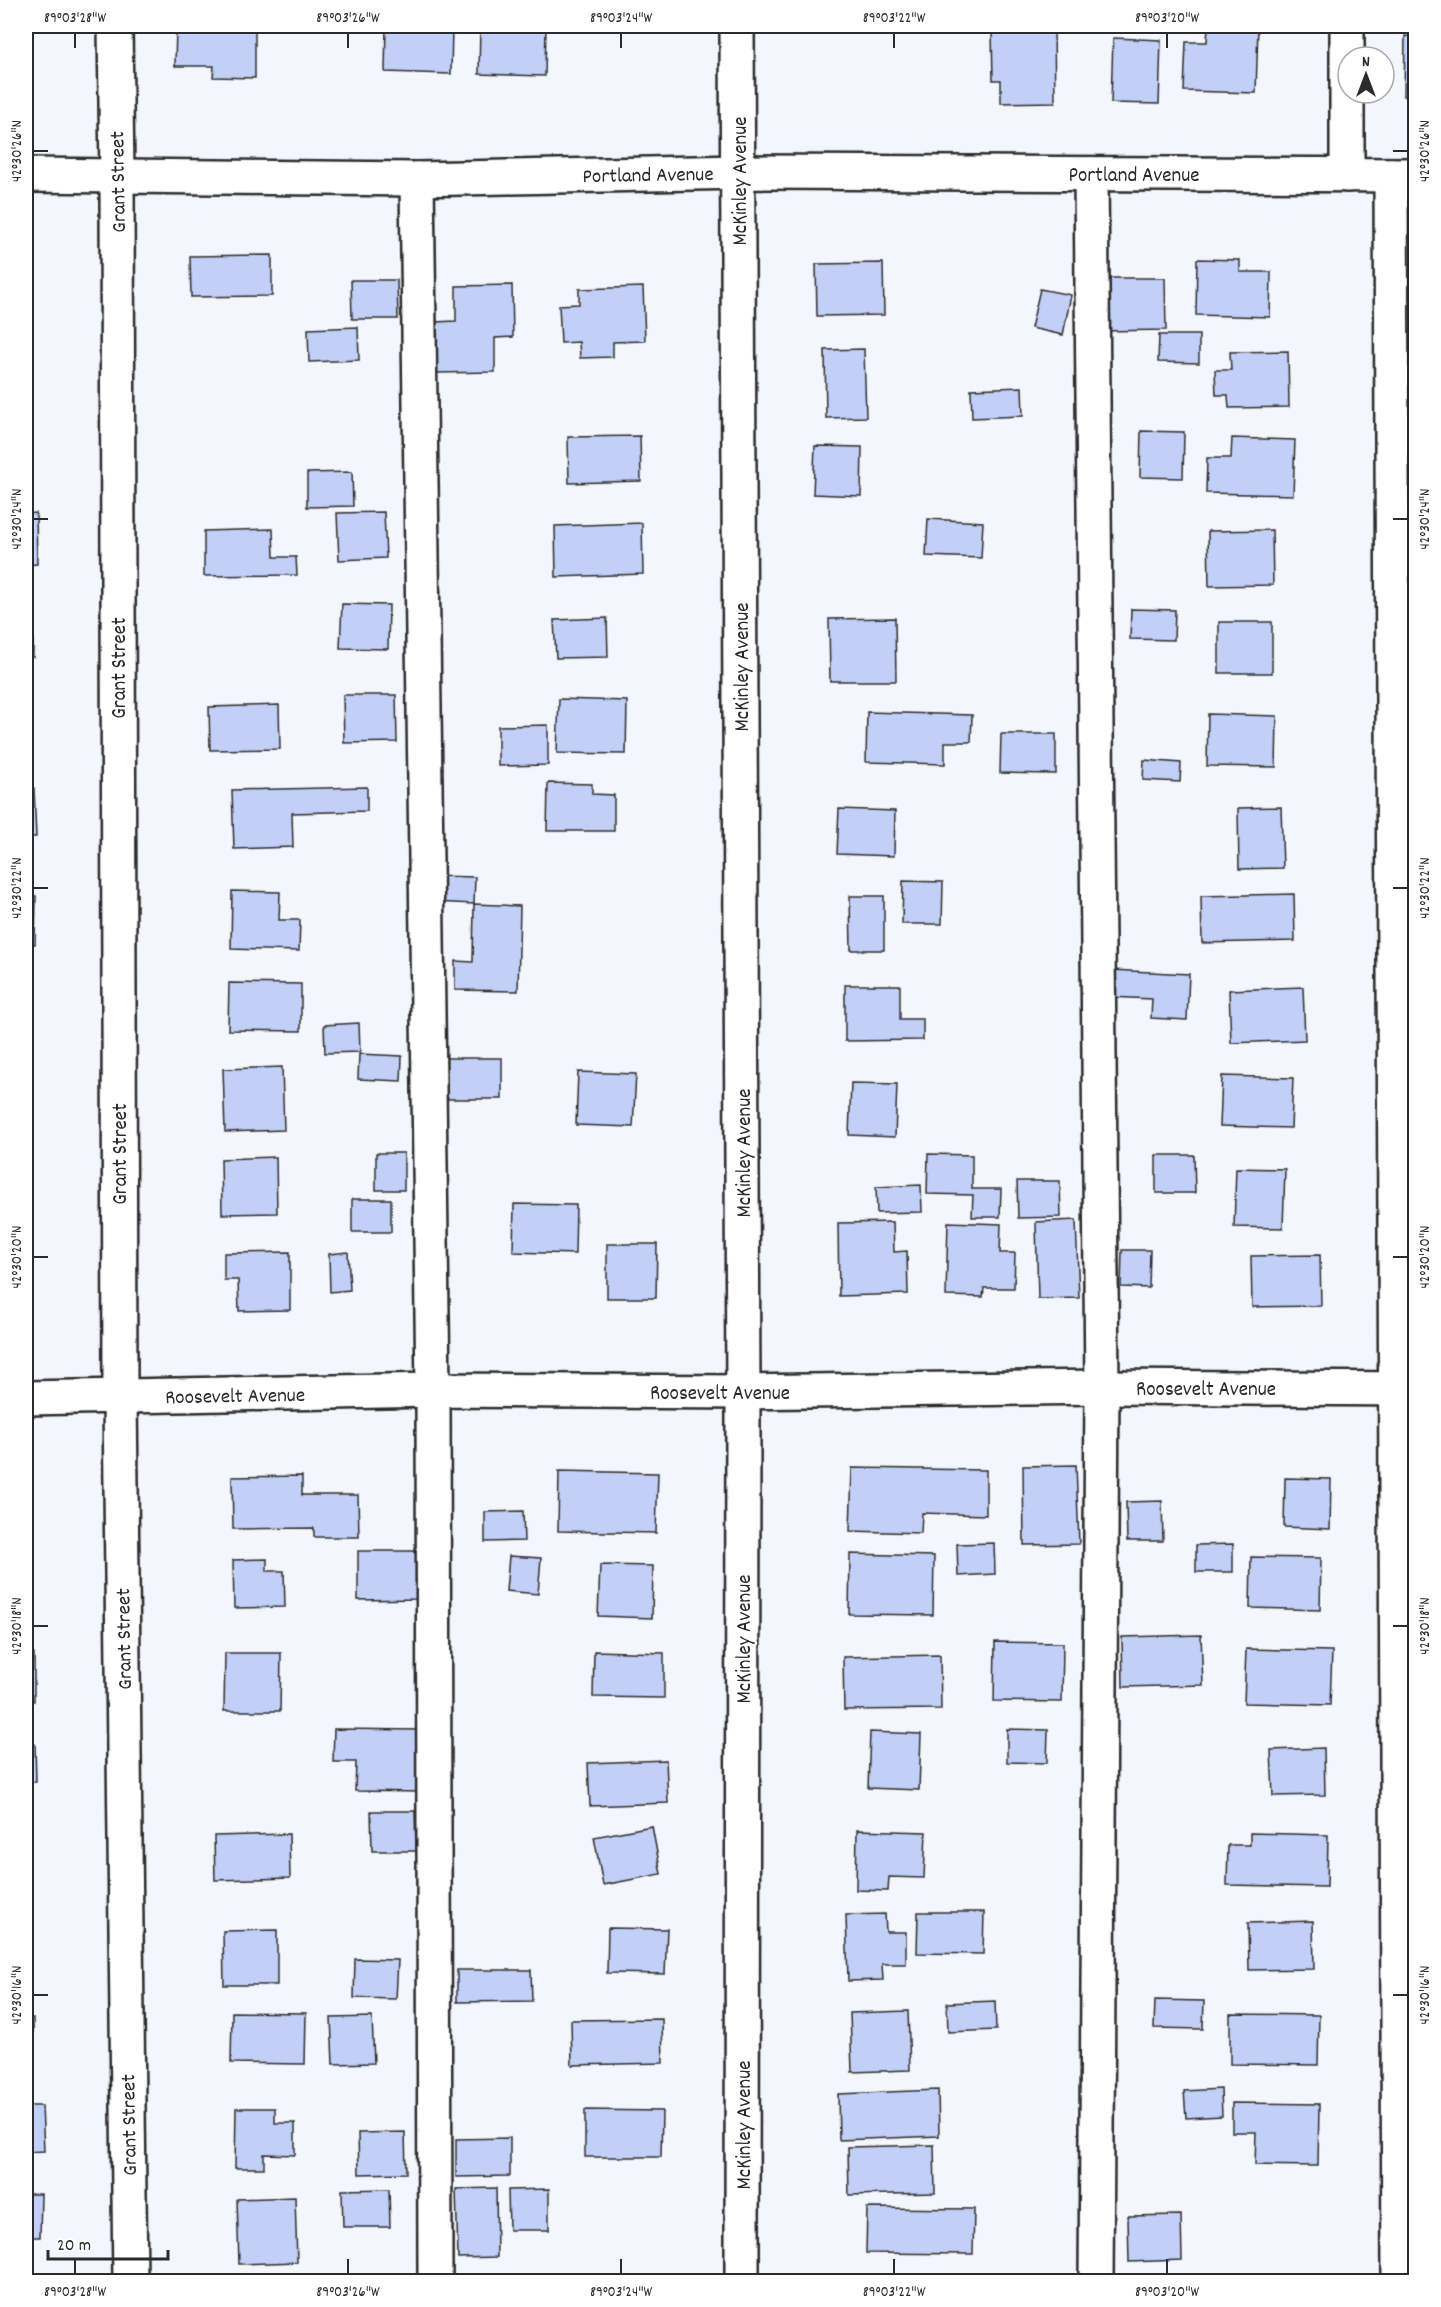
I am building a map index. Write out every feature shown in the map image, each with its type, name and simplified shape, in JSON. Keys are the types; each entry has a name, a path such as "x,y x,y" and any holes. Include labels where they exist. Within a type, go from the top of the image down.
{"street":[{"name":"Grant Street","path":"115,26 120,1398 130,2282"},
{"name":"McKinley Avenue","path":"737,26 740,172 743,1392 742,2282"},
{"path":"1347,26 1347,175"},
{"name":"Portland Avenue","path":"26,175 417,179 740,172 1403,175"},
{"path":"1091,174 1102,1387 1096,2282"},
{"path":"1399,2282 1405,1389 1403,175"},
{"path":"417,179 433,1390 435,2282"},
{"name":"Roosevelt Avenue","path":"26,1398 120,1398 433,1390 743,1392 1102,1387 1405,1389"}],"building":[{"path":"176,26 255,26 255,78 213,77 214,66 175,66"},
{"path":"386,26 452,26 451,74 385,72"},
{"path":"480,26 546,26 545,76 479,74"},
{"path":"1208,26 1258,26 1256,93 1184,91 1186,42 1207,42"},
{"path":"1054,29 1055,102 1001,103 1001,80 993,80 992,30"},
{"path":"1405,36 1416,37 1416,96 1404,96"},
{"path":"1113,38 1161,40 1159,104 1111,103"},
{"path":"272,255 272,296 191,297 190,256"},
{"path":"1197,259 1240,260 1240,272 1271,272 1270,317 1196,315"},
{"path":"883,263 884,315 817,316 816,264"},
{"path":"1102,278 1165,278 1166,330 1103,331"},
{"path":"351,280 397,280 398,319 352,319"},
{"path":"512,285 513,337 495,338 495,372 435,373 434,322 456,321 456,286"},
{"path":"643,287 645,341 613,342 613,357 580,358 579,342 561,343 559,305 579,304 579,289"},
{"path":"1040,289 1071,295 1063,335 1031,328"},
{"path":"358,327 359,360 309,362 308,329"},
{"path":"1159,335 1199,335 1199,363 1158,362"},
{"path":"864,349 866,417 826,418 825,350"},
{"path":"1288,351 1289,407 1229,408 1228,395 1216,395 1215,370 1231,370 1230,352"},
{"path":"1022,387 1023,416 972,418 971,389"},
{"path":"26,429 28,429 29,486 26,486"},
{"path":"1141,431 1184,432 1183,478 1140,477"},
{"path":"640,436 641,481 569,483 568,437"},
{"path":"1232,438 1295,440 1293,495 1206,493 1207,458 1231,458"},
{"path":"815,446 862,447 861,496 813,494"},
{"path":"352,472 353,506 307,507 307,473"},
{"path":"384,512 386,558 339,560 337,513"},
{"path":"36,513 37,564 26,565 26,514"},
{"path":"928,519 983,522 981,558 926,556"},
{"path":"642,523 643,574 556,577 555,526"},
{"path":"273,529 274,557 296,557 297,575 204,576 204,531"},
{"path":"1272,530 1273,585 1209,586 1208,531"},
{"path":"342,604 389,605 388,649 340,648"},
{"path":"26,609 33,610 33,657 26,657"},
{"path":"1131,609 1175,610 1174,640 1130,639"},
{"path":"607,618 608,657 556,658 554,620"},
{"path":"895,618 896,681 830,681 829,619"},
{"path":"1219,622 1272,622 1272,673 1219,673"},
{"path":"343,695 396,695 397,742 344,743"},
{"path":"559,699 627,701 626,754 557,753"},
{"path":"26,702 31,702 31,748 26,748"},
{"path":"279,705 280,749 210,750 209,707"},
{"path":"867,712 972,715 971,742 945,742 945,764 866,762"},
{"path":"1208,714 1277,716 1276,767 1207,766"},
{"path":"548,725 548,765 498,766 498,726"},
{"path":"1001,734 1056,734 1056,774 1000,773"},
{"path":"1144,760 1181,763 1180,782 1143,780"},
{"path":"548,783 592,784 592,794 614,795 614,831 547,831"},
{"path":"367,787 367,811 292,813 293,847 234,849 232,790"},
{"path":"34,788 36,837 26,837 26,789"},
{"path":"1281,807 1283,868 1239,869 1238,808"},
{"path":"839,809 895,811 894,856 837,854"},
{"path":"434,876 475,877 474,904 434,902"},
{"path":"903,881 943,882 942,924 902,924"},
{"path":"232,891 280,892 279,920 300,920 299,951 231,949"},
{"path":"1294,894 1295,941 1202,943 1201,896"},
{"path":"26,896 36,896 35,944 26,944"},
{"path":"850,896 884,896 884,950 851,950"},
{"path":"474,904 520,906 518,991 455,990 455,961 473,962"},
{"path":"26,969 31,969 33,1023 26,1024"},
{"path":"1111,970 1189,974 1187,1020 1151,1018 1152,999 1110,997"},
{"path":"229,983 301,984 301,1031 228,1030"},
{"path":"845,985 900,985 900,1019 923,1019 923,1040 845,1041"},
{"path":"1303,987 1305,1040 1231,1043 1229,990"},
{"path":"359,1023 360,1052 325,1053 324,1025"},
{"path":"359,1054 402,1056 401,1081 358,1079"},
{"path":"445,1058 502,1058 502,1099 445,1099"},
{"path":"26,1066 28,1066 27,1118 26,1118"},
{"path":"282,1067 284,1130 225,1132 223,1069"},
{"path":"578,1072 636,1074 633,1127 576,1125"},
{"path":"1222,1076 1293,1078 1291,1128 1220,1126"},
{"path":"851,1083 897,1084 895,1137 849,1135"},
{"path":"376,1153 404,1153 404,1190 376,1190"},
{"path":"928,1154 972,1155 972,1189 1001,1189 1000,1217 972,1217 973,1195 927,1194"},
{"path":"1156,1155 1194,1155 1195,1193 1156,1193"},
{"path":"276,1157 277,1213 222,1214 221,1159"},
{"path":"1236,1168 1285,1169 1283,1228 1234,1227"},
{"path":"1017,1181 1060,1181 1061,1217 1018,1218"},
{"path":"921,1185 922,1212 877,1213 876,1187"},
{"path":"352,1199 391,1199 391,1232 352,1232"},
{"path":"514,1204 576,1205 575,1254 513,1252"},
{"path":"1076,1220 1079,1298 1038,1299 1036,1222"},
{"path":"893,1222 894,1252 907,1251 908,1294 839,1296 838,1223"},
{"path":"948,1222 1001,1224 1000,1253 1015,1253 1014,1288 984,1288 983,1297 946,1296"},
{"path":"607,1244 657,1244 656,1298 607,1298"},
{"path":"26,1246 30,1246 31,1297 26,1297"},
{"path":"1122,1250 1150,1250 1149,1288 1121,1287"},
{"path":"290,1252 290,1310 239,1311 238,1280 224,1280 224,1253"},
{"path":"348,1252 350,1290 330,1292 329,1254"},
{"path":"1320,1255 1321,1306 1252,1307 1251,1256"},
{"path":"1076,1465 1079,1544 1024,1545 1023,1466"},
{"path":"852,1468 986,1470 986,1515 922,1513 921,1533 850,1531"},
{"path":"559,1471 658,1473 656,1533 558,1531"},
{"path":"302,1476 302,1495 358,1495 359,1537 314,1537 314,1528 233,1529 232,1477"},
{"path":"1285,1478 1331,1479 1330,1529 1284,1527"},
{"path":"1162,1501 1163,1541 1127,1541 1126,1502"},
{"path":"523,1511 524,1541 485,1542 485,1512"},
{"path":"994,1543 995,1574 958,1576 957,1544"},
{"path":"1233,1544 1233,1572 1196,1572 1196,1545"},
{"path":"358,1551 420,1551 420,1599 358,1600"},
{"path":"850,1554 934,1556 933,1615 849,1614"},
{"path":"509,1556 541,1558 538,1594 506,1591"},
{"path":"1251,1557 1321,1558 1320,1610 1250,1608"},
{"path":"267,1559 267,1571 284,1571 285,1607 234,1608 233,1560"},
{"path":"600,1565 653,1566 652,1618 598,1616"},
{"path":"1201,1635 1203,1685 1123,1687 1122,1637"},
{"path":"995,1642 1063,1643 1062,1702 994,1701"},
{"path":"1246,1649 1332,1651 1330,1705 1244,1703"},
{"path":"594,1651 664,1653 664,1698 593,1697"},
{"path":"225,1653 281,1653 280,1711 224,1711"},
{"path":"26,1654 34,1654 34,1701 26,1701"},
{"path":"940,1655 941,1709 844,1710 843,1657"},
{"path":"334,1729 421,1730 420,1792 355,1791 356,1762 333,1762"},
{"path":"1007,1729 1048,1730 1047,1763 1007,1762"},
{"path":"870,1732 921,1734 919,1790 868,1788"},
{"path":"35,1744 36,1782 26,1782 26,1745"},
{"path":"1324,1748 1325,1795 1273,1796 1271,1750"},
{"path":"666,1760 668,1803 590,1806 588,1763"},
{"path":"371,1811 415,1811 416,1851 372,1851"},
{"path":"652,1826 661,1874 603,1885 594,1837"},
{"path":"857,1830 926,1832 924,1878 889,1877 888,1891 856,1890"},
{"path":"1250,1833 1328,1835 1327,1887 1227,1885 1228,1845 1250,1845"},
{"path":"289,1834 290,1878 215,1880 214,1836"},
{"path":"918,1912 984,1912 983,1954 917,1953"},
{"path":"885,1914 886,1932 906,1932 906,1964 882,1964 883,1980 848,1981 846,1915"},
{"path":"1313,1921 1314,1969 1249,1970 1248,1923"},
{"path":"608,1928 667,1929 665,1974 607,1973"},
{"path":"277,1930 277,1985 224,1985 223,1931"},
{"path":"355,1959 398,1960 396,1999 354,1998"},
{"path":"457,1970 531,1970 532,2001 457,2002"},
{"path":"1155,2000 1204,2001 1203,2029 1154,2028"},
{"path":"995,2001 996,2030 948,2032 947,2003"},
{"path":"908,2011 910,2070 852,2072 850,2013"},
{"path":"232,2012 306,2013 305,2064 231,2063"},
{"path":"1230,2014 1319,2015 1318,2065 1230,2064"},
{"path":"372,2017 374,2063 333,2064 331,2018"},
{"path":"26,2018 33,2018 34,2074 26,2074"},
{"path":"662,2019 663,2063 572,2065 571,2020"},
{"path":"1221,2089 1222,2116 1186,2118 1184,2091"},
{"path":"938,2090 939,2136 839,2140 838,2094"},
{"path":"1232,2103 1319,2104 1318,2166 1255,2165 1256,2132 1232,2132"},
{"path":"26,2106 42,2106 44,2151 26,2152"},
{"path":"236,2108 275,2108 275,2123 295,2123 295,2155 264,2154 264,2168 235,2168"},
{"path":"585,2110 662,2111 661,2157 585,2157"},
{"path":"405,2132 406,2173 359,2174 358,2133"},
{"path":"510,2138 510,2176 456,2177 456,2139"},
{"path":"934,2145 935,2193 849,2195 848,2147"},
{"path":"496,2188 497,2257 458,2258 456,2189"},
{"path":"389,2189 390,2227 343,2227 342,2190"},
{"path":"549,2189 549,2230 509,2230 508,2190"},
{"path":"26,2194 41,2194 40,2237 26,2237"},
{"path":"295,2197 297,2262 239,2264 237,2199"},
{"path":"867,2208 974,2209 973,2254 866,2253"},
{"path":"1181,2215 1182,2260 1129,2262 1128,2216"}]}
